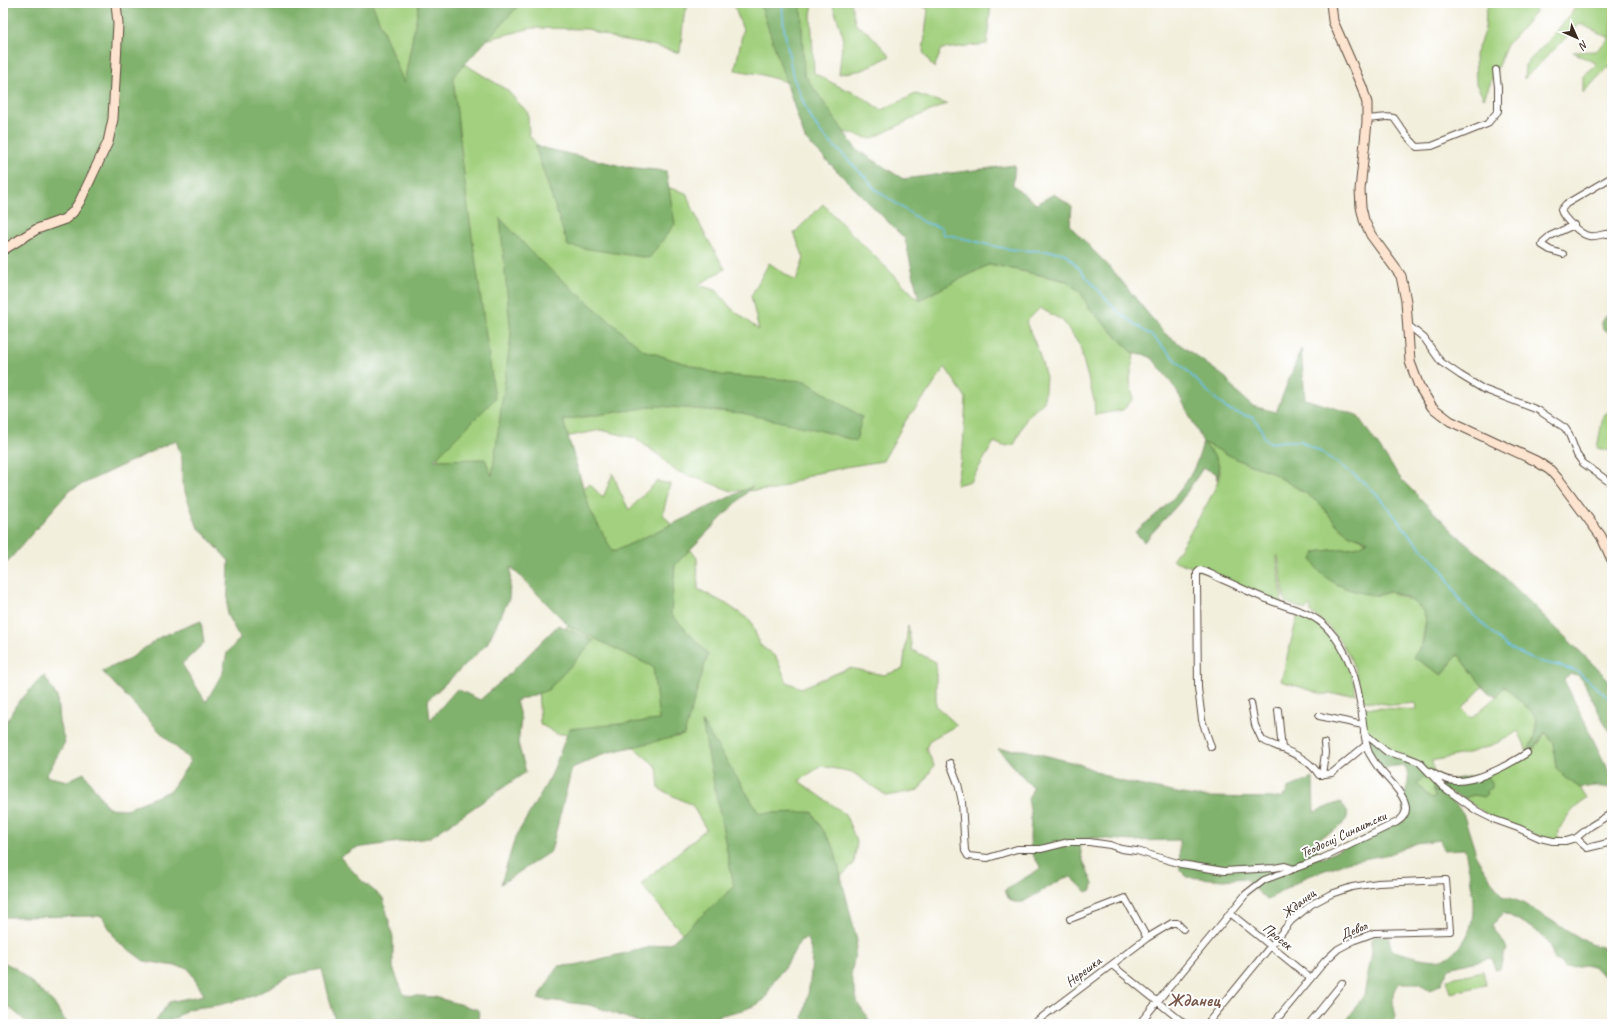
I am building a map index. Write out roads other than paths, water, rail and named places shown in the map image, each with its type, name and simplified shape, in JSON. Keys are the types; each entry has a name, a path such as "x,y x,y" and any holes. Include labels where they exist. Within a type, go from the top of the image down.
{"street":[{"path":"3,250 37,229 65,219 73,212 80,201 108,142 113,119 118,24 116,3"},
{"path":"1331,3 1333,21 1362,87 1367,103 1367,118 1360,190 1361,207 1364,220 1371,235 1401,276 1406,301 1410,362 1419,386 1432,407 1450,421 1531,458 1550,470 1601,536 1612,560"},
{"path":"1367,118 1394,118 1417,147 1432,146 1487,124 1498,111 1496,70"},
{"path":"1612,177 1563,206 1561,210 1563,215 1574,226 1590,236 1606,233 1612,234"},
{"path":"1563,254 1546,249 1542,244 1550,236 1574,226"},
{"path":"1408,325 1424,338 1441,362 1460,375 1483,389 1538,410 1565,428 1569,434 1577,455 1583,463 1612,484"},
{"name":"Теодосиј Синаитски","path":"1139,1024 1230,913 1254,887 1264,880 1323,858 1397,822 1404,816 1406,807 1399,790 1376,765 1366,745 1358,689 1351,665 1338,642 1325,626 1307,613 1268,600 1200,570 1197,573 1198,688 1202,720 1211,747"},
{"path":"1251,702 1255,725 1262,740 1299,757 1311,765 1319,775 1332,773 1366,745"},
{"path":"1278,710 1282,749"},
{"path":"1319,716 1363,725"},
{"path":"1364,733 1387,752 1416,760 1426,769 1434,780 1477,811 1540,838 1562,841 1576,838 1591,826 1612,813"},
{"path":"1322,774 1325,753 1324,743"},
{"path":"1426,769 1448,780 1464,780 1498,769 1527,753"},
{"path":"950,763 958,784 962,802 965,851 968,856 988,858 1017,849 1042,849 1069,842 1089,842 1137,851 1181,864 1224,871 1285,866 1294,869"},
{"path":"1576,838 1587,848 1612,842"},
{"name":"Жданец","path":"1207,1024 1291,921 1312,904 1331,894 1352,887 1378,883 1446,880"},
{"name":"Девол","path":"1273,1024 1310,978 1338,949 1355,940 1374,933 1450,930 1446,880"},
{"path":"1070,919 1125,898 1147,938"},
{"name":"Просек","path":"1230,913 1310,978"},
{"name":"Нерешка","path":"1033,1024 1147,938 1172,923 1177,923 1183,929"},
{"path":"1112,964 1185,1024"},
{"path":"1309,1024 1342,983"}],"waterway":[{"path":"782,3 784,28 793,77 808,113 820,132 875,189 923,222 942,228 943,234 1008,249 1066,254 1118,312 1153,337 1227,409 1253,418 1261,428 1264,437 1271,443 1301,441 1321,452 1357,477 1375,492 1413,539 1441,568 1462,604 1507,647 1536,661 1577,671 1612,701"}],"district":[{"name":"Жданец","path":"1194,1000"}]}
